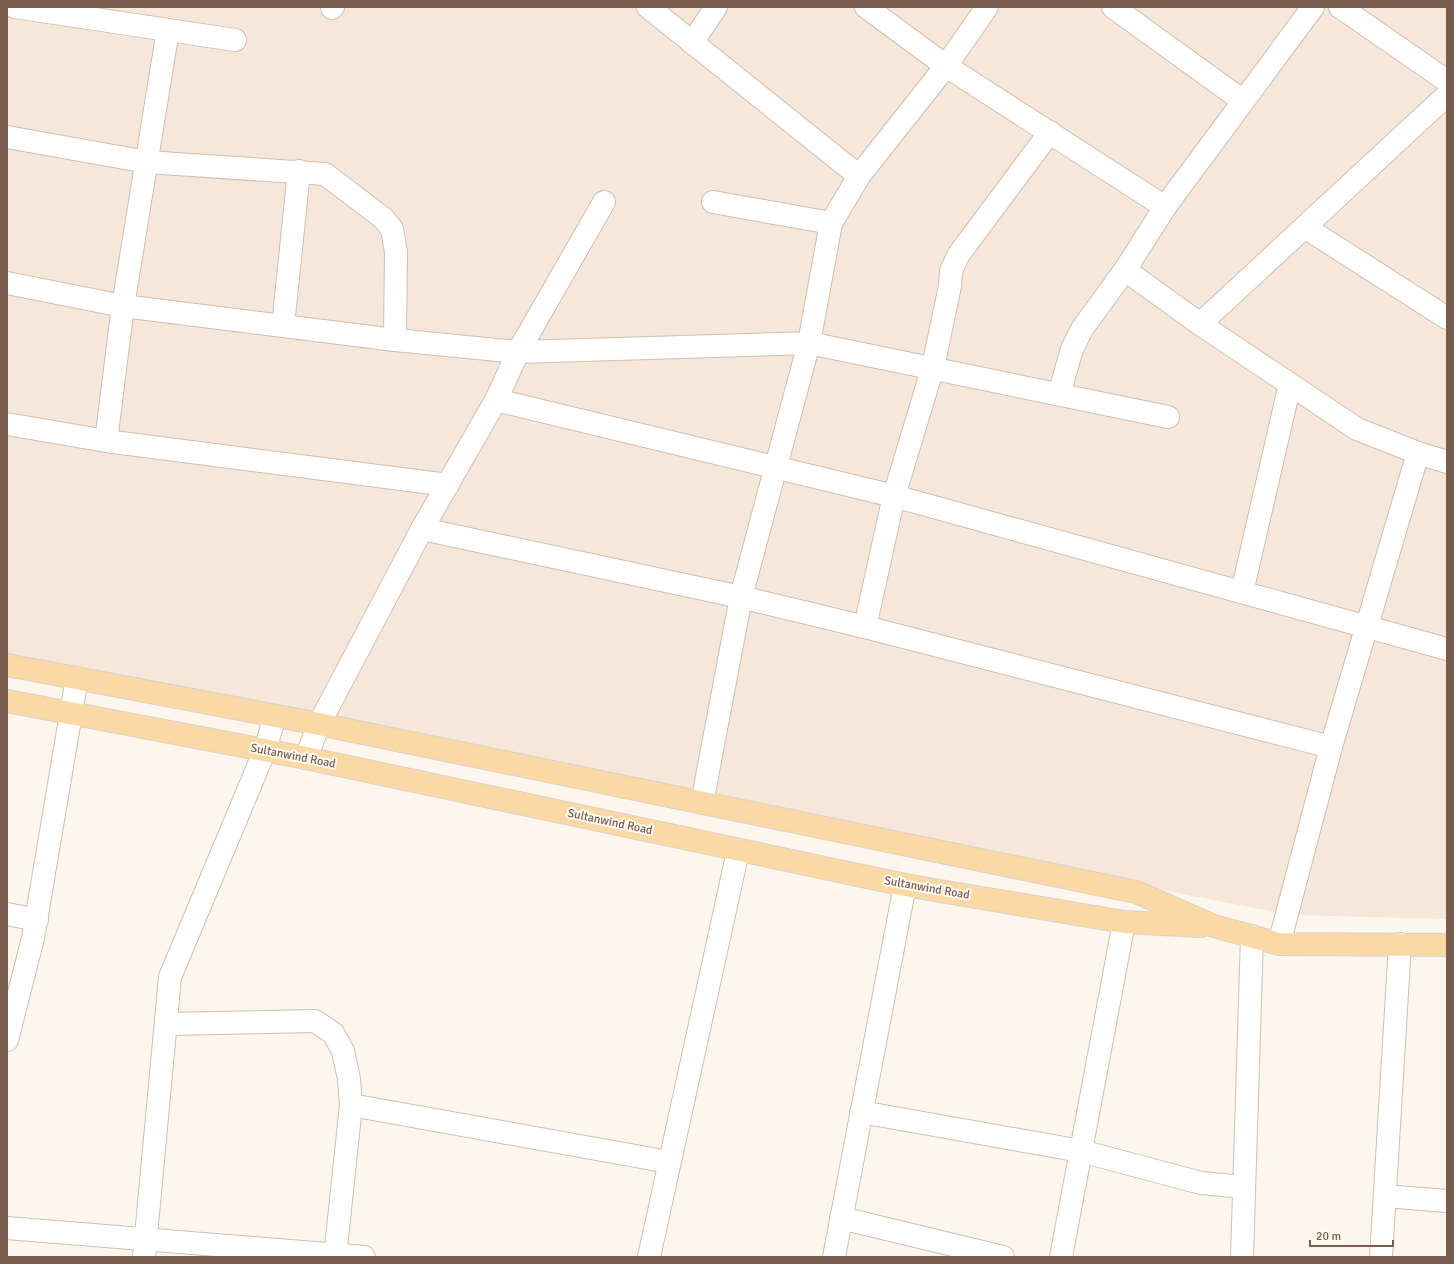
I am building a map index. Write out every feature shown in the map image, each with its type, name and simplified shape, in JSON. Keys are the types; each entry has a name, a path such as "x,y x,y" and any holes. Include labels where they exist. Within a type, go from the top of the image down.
{"main road":[{"path":"7,665 319,724 1136,892 1214,926 1279,944 1447,945"},
{"name":"Sultanwind Road","path":"7,701 306,758 905,885 1124,922 1214,926"}],"street":[{"path":"15,7 235,40"},
{"path":"648,7 859,176"},
{"path":"692,43 716,7"},
{"path":"866,7 946,66 1165,207"},
{"path":"702,803 741,597 809,343 831,223 859,176 946,66 987,7"},
{"path":"1113,7 1243,101"},
{"path":"1059,394 1072,349 1082,329 1125,270 1165,207 1313,7"},
{"path":"1340,7 1447,81"},
{"path":"106,441 123,306 168,30"},
{"path":"1200,324 1306,228 1447,95"},
{"path":"865,627 894,496 932,367 950,286 951,271 964,248 1050,132"},
{"path":"7,138 147,162 279,172 299,171 325,174 383,218 392,229 396,252 395,340"},
{"path":"283,326 299,171"},
{"path":"306,758 319,724 422,529 496,400 518,352 604,202"},
{"path":"713,202 831,223"},
{"path":"1306,228 1447,318"},
{"path":"1125,270 1200,324 1357,429 1418,453 1447,462"},
{"path":"7,283 123,306 395,340 518,352 809,343 932,367 1168,417"},
{"path":"1242,592 1290,384"},
{"path":"496,400 894,496 1447,649"},
{"path":"7,424 106,441 448,485"},
{"path":"1279,944 1331,747 1418,453"},
{"path":"422,529 741,597 865,627 1331,747"},
{"path":"7,1040 37,920 77,678"},
{"path":"145,1248 170,977 265,750 276,716"},
{"path":"649,1257 738,850"},
{"path":"834,1257 905,885"},
{"path":"7,914 37,920"},
{"path":"1061,1257 1124,922"},
{"path":"1242,1257 1252,936"},
{"path":"1381,1257 1400,944"},
{"path":"166,1024 315,1021 333,1033 343,1051 349,1079 351,1105 335,1256"},
{"path":"351,1105 669,1162"},
{"path":"861,1112 1081,1151 1201,1183 1244,1187"},
{"path":"1385,1196 1447,1201"},
{"path":"841,1218 1003,1257"},
{"path":"7,1228 145,1248 364,1257"}],"shaded area":[{"path":"7,7 1447,7 1447,919 1290,915 7,663"}]}
